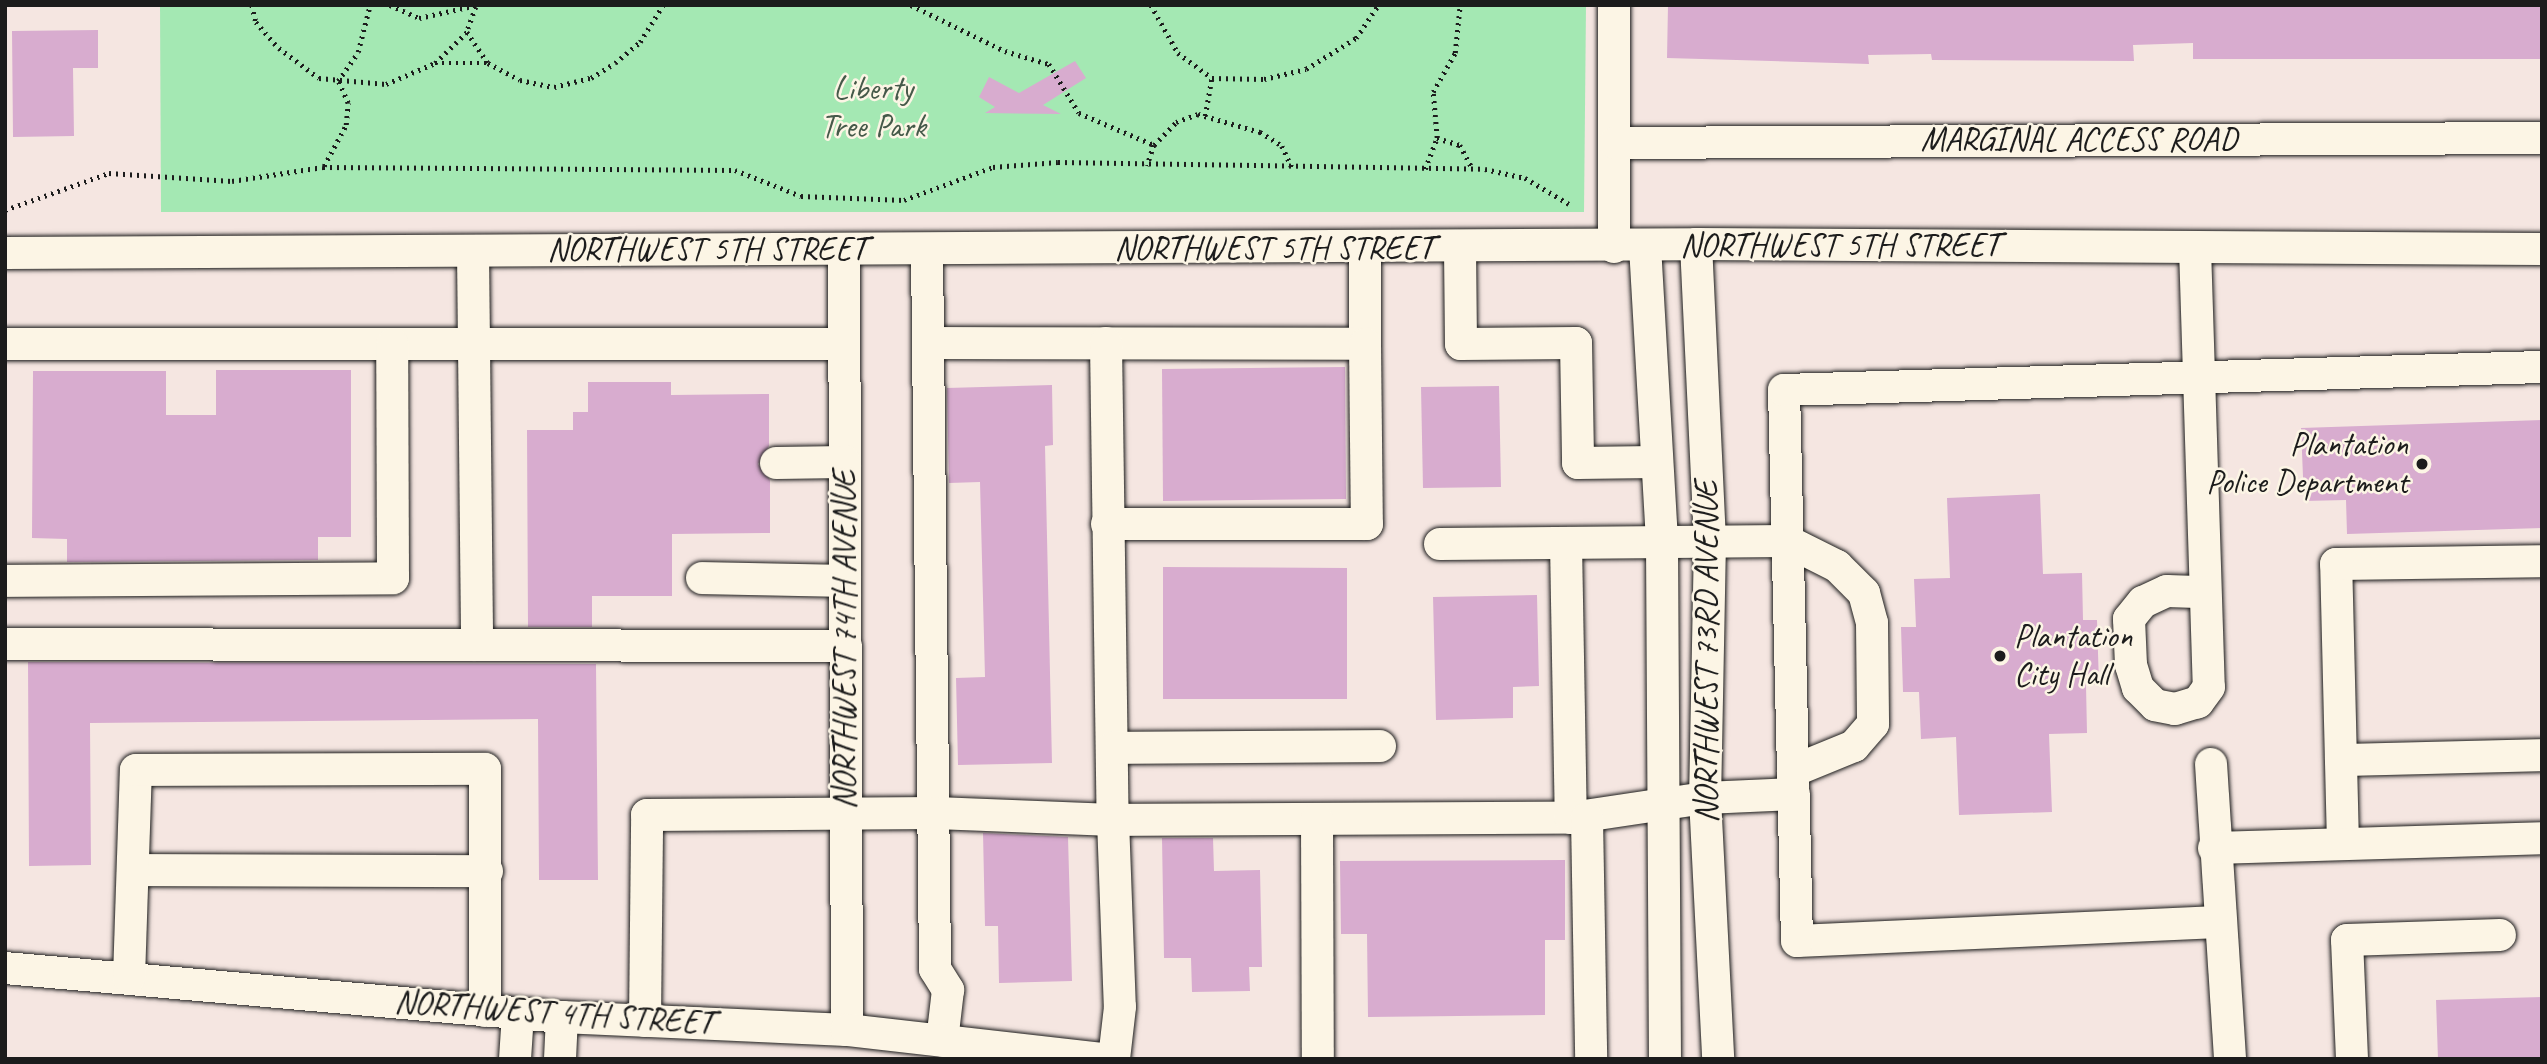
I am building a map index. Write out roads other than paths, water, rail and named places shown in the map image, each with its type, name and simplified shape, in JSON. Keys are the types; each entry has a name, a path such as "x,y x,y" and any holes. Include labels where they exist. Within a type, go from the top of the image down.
{"street":[{"name":"NORTHWEST 73RD AVENUE","path":"1614,5 1615,143 1655,462 1662,541 1660,806 1665,1059"},
{"name":"MARGINAL ACCESS ROAD","path":"1615,143 2542,138"},
{"name":"NORTHWEST 73RD AVENUE","path":"1696,244 1710,541 1706,798 1718,1059"},
{"name":"NORTHWEST 5TH STREET","path":"5,253 1460,248 1696,244 2542,249"},
{"path":"1107,524 1367,524 1365,248"},
{"path":"1460,248 1461,344 1576,343 1578,463 1655,462"},
{"path":"2195,248 2205,592"},
{"name":"NORTHWEST 74TH AVENUE","path":"844,250 847,1030"},
{"path":"927,250 936,813 935,969 948,990 942,1041"},
{"path":"473,251 477,645"},
{"path":"928,343 1365,344"},
{"path":"1106,343 1113,820 1120,1007 1114,1059"},
{"path":"5,344 844,344"},
{"path":"5,581 393,578 392,344"},
{"path":"2218,922 1797,941 1784,390 2199,375 2542,367"},
{"path":"776,463 845,462"},
{"path":"645,1021 647,816 936,813 1113,820 1579,818 1793,783 1854,746 1872,724 1872,623 1864,593 1837,566 1787,541 1440,544"},
{"path":"1566,542 1591,1059"},
{"path":"2343,844 2336,564 2542,561"},
{"path":"702,578 845,581"},
{"path":"5,644 846,646"},
{"path":"1112,748 1380,746"},
{"path":"2341,760 2542,755"},
{"path":"2211,764 2218,922 2230,1059"},
{"path":"129,978 136,769 485,769 485,1011"},
{"path":"1317,819 1318,1059"},
{"path":"2214,848 2542,838"},
{"path":"134,870 487,871"},
{"path":"2352,1059 2347,940 2500,935"},
{"name":"NORTHWEST 4TH STREET","path":"5,968 518,1014 847,1030 1103,1059"},
{"path":"515,1059 518,1014"},
{"path":"560,1059 562,1017"}],"place":[{"name":"Plantation Police Department","path":"2422,464"},
{"name":"Plantation City Hall","path":"2000,656"}],"park label":[{"name":"Liberty Tree Park","path":"873,108"}]}
